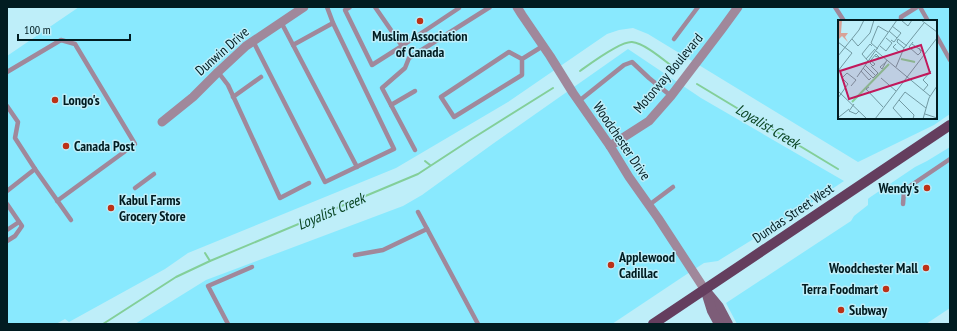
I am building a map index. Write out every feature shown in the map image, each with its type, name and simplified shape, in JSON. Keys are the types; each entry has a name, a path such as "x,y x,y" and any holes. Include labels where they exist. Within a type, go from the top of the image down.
{"main road":[{"name":"Dundas Street West","path":"653,324 950,125"}],"street":[{"name":"Dunwin Drive","path":"162,122 193,97 246,46 304,7"},
{"name":"Woodchester Drive","path":"517,7 705,290 719,307 728,324"},
{"name":"Motorway Boulevard","path":"610,146 649,121 738,7"},
{"name":"Woodchester Drive","path":"705,290 718,324"}],"lane":[{"path":"253,41 325,182 394,149 332,23 327,7"},
{"path":"350,7 345,10 372,65 460,7"},
{"path":"375,7 402,46"},
{"path":"415,150 382,88 405,68 409,58 490,7"},
{"path":"674,39 698,7"},
{"path":"835,7 843,20"},
{"path":"901,20 901,17 918,7 927,20"},
{"path":"281,22 356,167"},
{"path":"293,45 332,23"},
{"path":"937,37 950,60"},
{"path":"7,72 61,40 75,44 135,144 57,201"},
{"path":"522,59 543,46"},
{"path":"509,52 522,59 522,75 454,117 441,97 509,52"},
{"path":"579,101 624,65 632,62 670,96"},
{"path":"218,72 228,85 280,198 309,183"},
{"path":"233,97 261,77"},
{"path":"391,105 415,91"},
{"path":"7,106 18,122 15,138 71,220"},
{"path":"903,204 904,191 950,159"},
{"path":"7,191 35,169"},
{"path":"135,188 154,174"},
{"path":"649,205 673,187"},
{"path":"7,205 22,226 15,236 7,241"},
{"path":"7,216 12,212"},
{"path":"418,212 478,324"},
{"path":"7,230 19,222"},
{"path":"355,255 383,250 427,229"},
{"path":"228,324 208,286 252,267"}],"shaded area":[{"path":"79,7 950,7 950,114 934,125 858,162 648,34 633,28 619,30 607,34 508,102 396,168 188,253 165,269 69,322 65,319 56,324 7,324 7,56"},
{"path":"628,49 701,98 844,181 799,211 718,261 704,263 612,324 135,324 206,280 403,206 422,195"},
{"path":"950,147 950,308 926,324 737,324 726,303 851,221 854,216 868,205 869,198 915,167"}],"waterway":[{"name":"Loyalist Creek","path":"580,71 620,45 632,42 649,49 677,70"},
{"name":"Loyalist Creek","path":"697,84 838,169"},
{"name":"Loyalist Creek","path":"103,324 176,277 210,261 418,174 553,88"},
{"path":"425,161 430,165"},
{"path":"205,253 210,261"}],"place":[{"name":"Muslim Association of Canada","path":"420,21"},
{"name":"Longo's","path":"55,100"},
{"name":"Canada Post","path":"66,146"},
{"name":"Wendy's","path":"927,188"},
{"name":"Kabul Farms Grocery Store","path":"111,208"},
{"name":"Applewood Cadillac","path":"611,265"},
{"name":"Woodchester Mall","path":"926,268"},
{"name":"Terra Foodmart","path":"886,289"},
{"name":"Subway","path":"841,310"}]}
